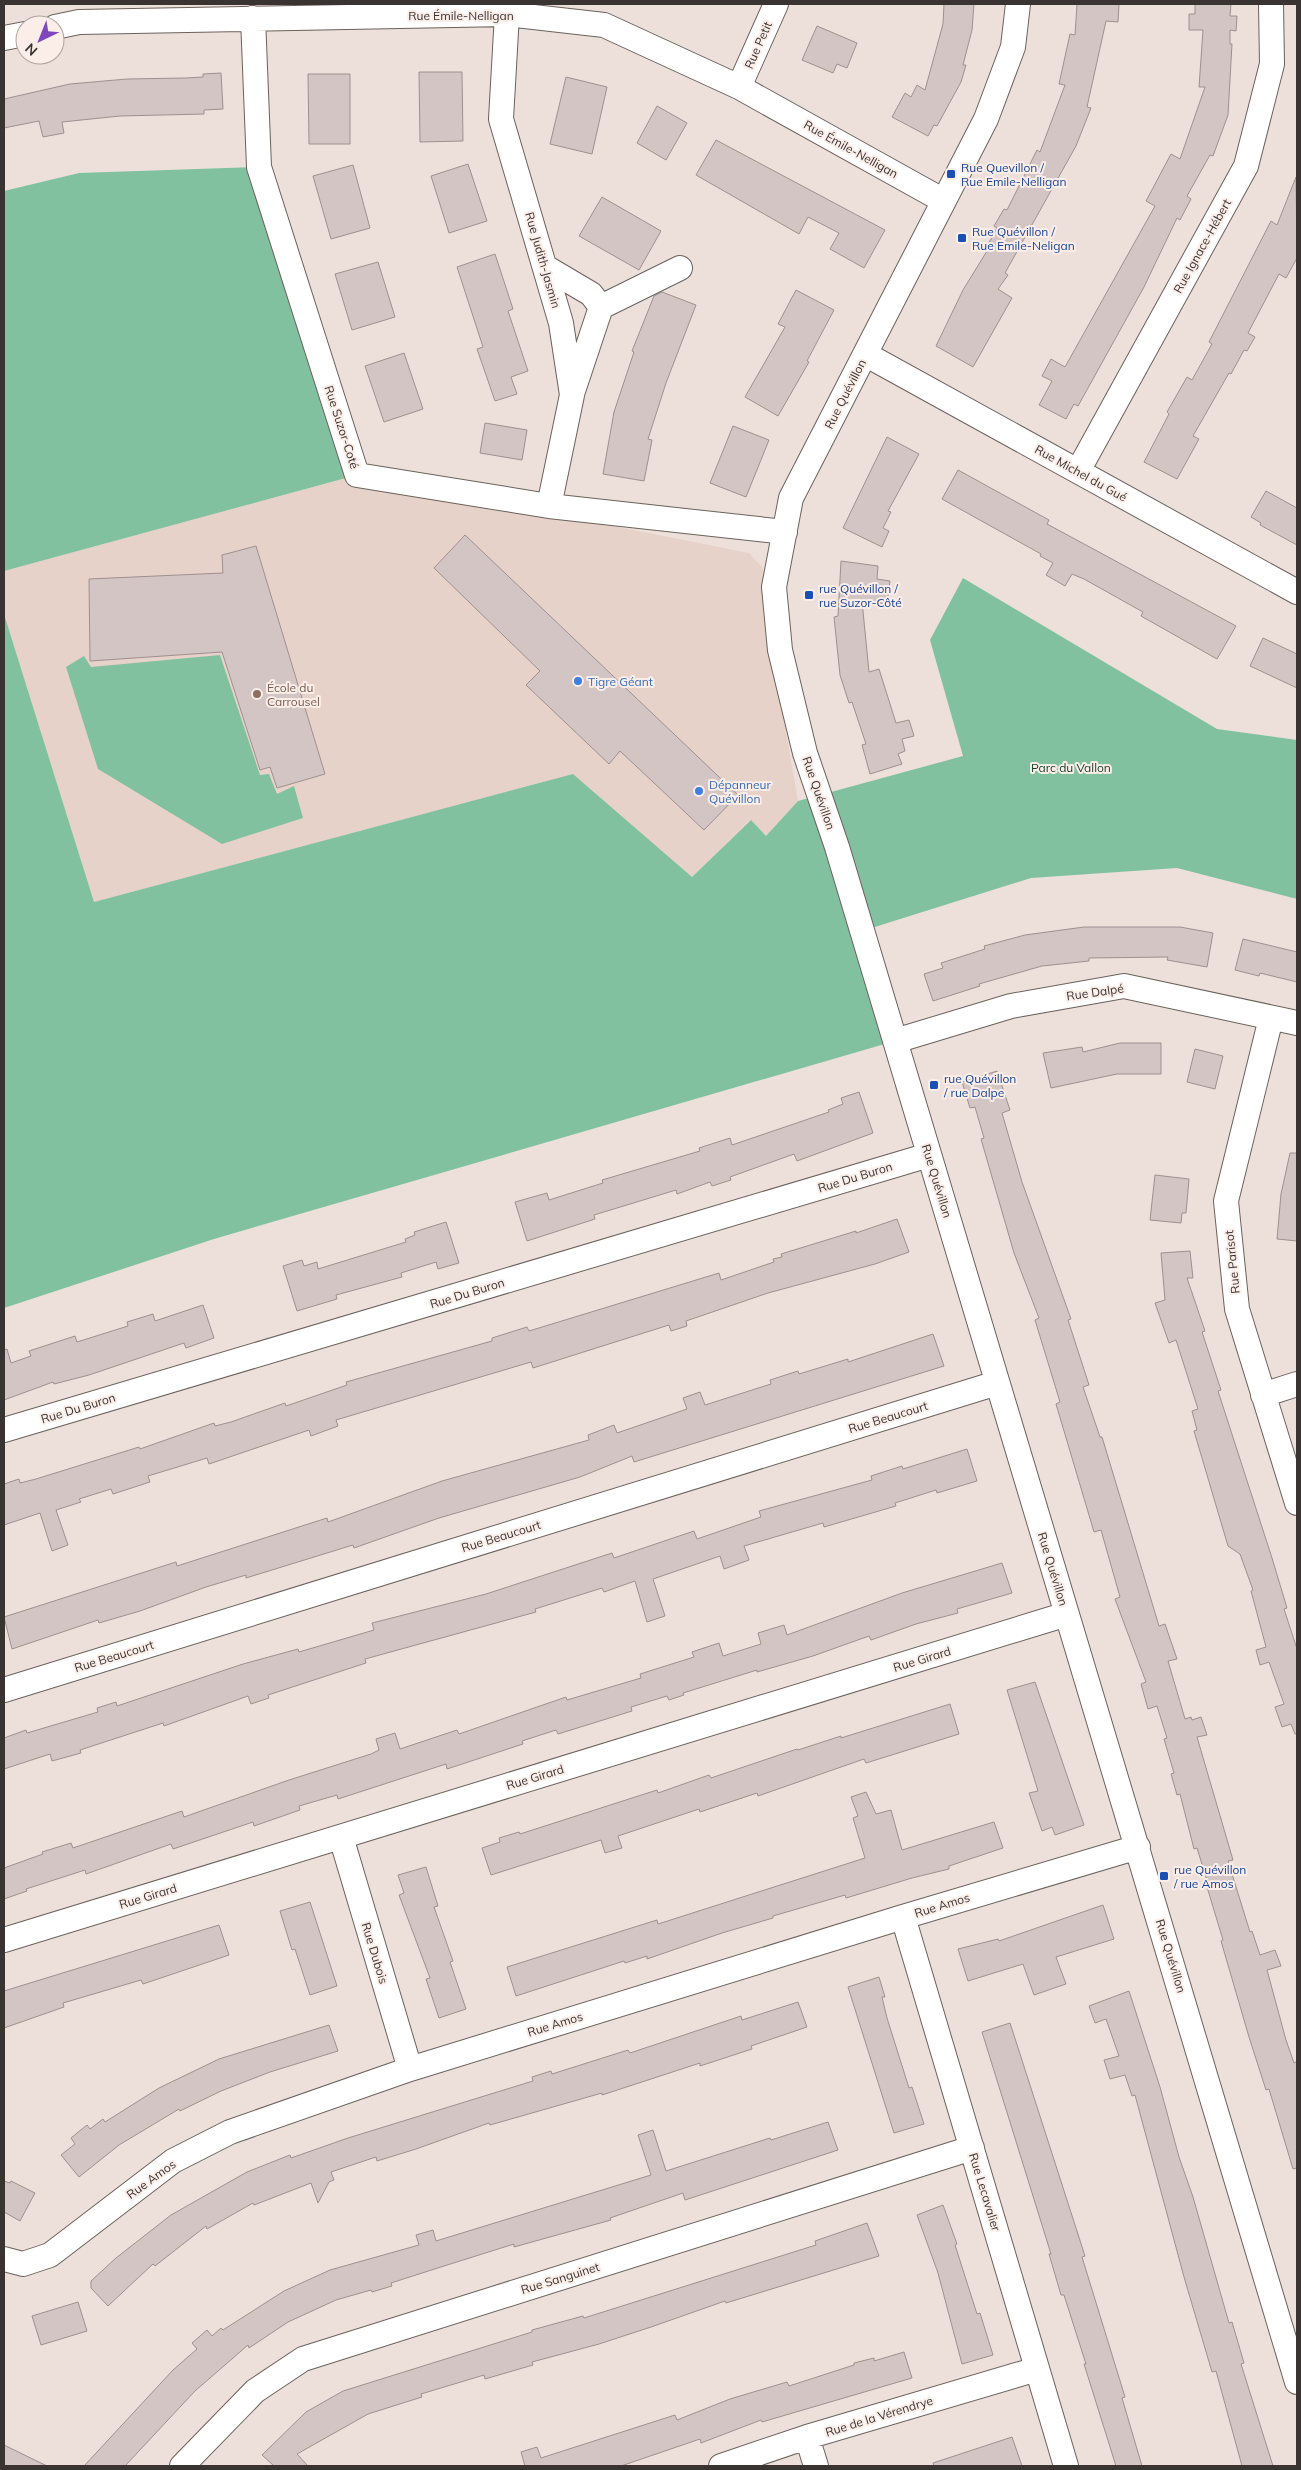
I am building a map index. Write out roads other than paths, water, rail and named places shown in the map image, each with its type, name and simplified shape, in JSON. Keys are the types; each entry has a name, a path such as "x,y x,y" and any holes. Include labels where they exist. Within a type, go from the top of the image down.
{"street":[{"name":"Rue Petit","path":"739,86 776,4"},
{"name":"Rue Quévillon","path":"1018,4 1013,47 986,119 791,498 774,587 780,650 805,753 837,847 1297,2382"},
{"name":"Rue Ignace-Hébert","path":"1078,471 1246,166 1272,64 1271,4"},
{"name":"Rue Émile-Nelligan","path":"65,25 79,22 507,14 604,25 739,86 944,201"},
{"name":"Rue Judith-Jasmin","path":"507,14 501,120 547,268 561,323 572,395 549,506"},
{"name":"Rue Suzor-Coté","path":"253,18 259,166 357,475 549,506 785,532"},
{"path":"547,268 591,294 601,307"},
{"path":"572,395 601,307 680,268"},
{"name":"Rue Michel du Gué","path":"865,354 1297,592"},
{"name":"Rue Dalpé","path":"895,1041 1011,1006 1124,986 1297,1024"},
{"name":"Rue Parisot","path":"1271,1018 1226,1201 1237,1309 1297,1503"},
{"name":"Rue Du Buron","path":"4,1430 929,1155"},
{"name":"Rue Beaucourt","path":"4,1690 997,1383"},
{"path":"1263,1395 1297,1384"},
{"name":"Rue Girard","path":"4,1940 1066,1614"},
{"name":"Rue Dubois","path":"340,1837 410,2069"},
{"name":"Rue Amos","path":"4,2259 23,2264 50,2255 173,2161 230,2132 410,2069 902,1917 1138,1847"},
{"name":"Rue Lecavalier","path":"902,1917 1066,2466"},
{"name":"Rue Sanguinet","path":"182,2466 255,2391 303,2359 972,2148"},
{"name":"Rue de la Vérendrye","path":"721,2466 807,2438 1037,2369"},
{"path":"807,2438 816,2466"}],"place":[{"name":"Rue Quevillon / Rue Emile-Nelligan","path":"951,174"},
{"name":"Rue Quévillon / Rue Emile-Neligan","path":"962,238"},
{"name":"rue Quévillon / rue Suzor-Côté","path":"809,595"},
{"name":"Tigre Géant","path":"578,681"},
{"name":"École du Carrousel","path":"257,694"},
{"name":"Dépanneur Quévillon","path":"699,791"},
{"name":"rue Quévillon / rue Dalpe","path":"934,1085"},
{"name":"rue Quévillon / rue Amos","path":"1164,1876"}],"park label":[{"name":"Parc du Vallon","path":"1071,767"}]}
